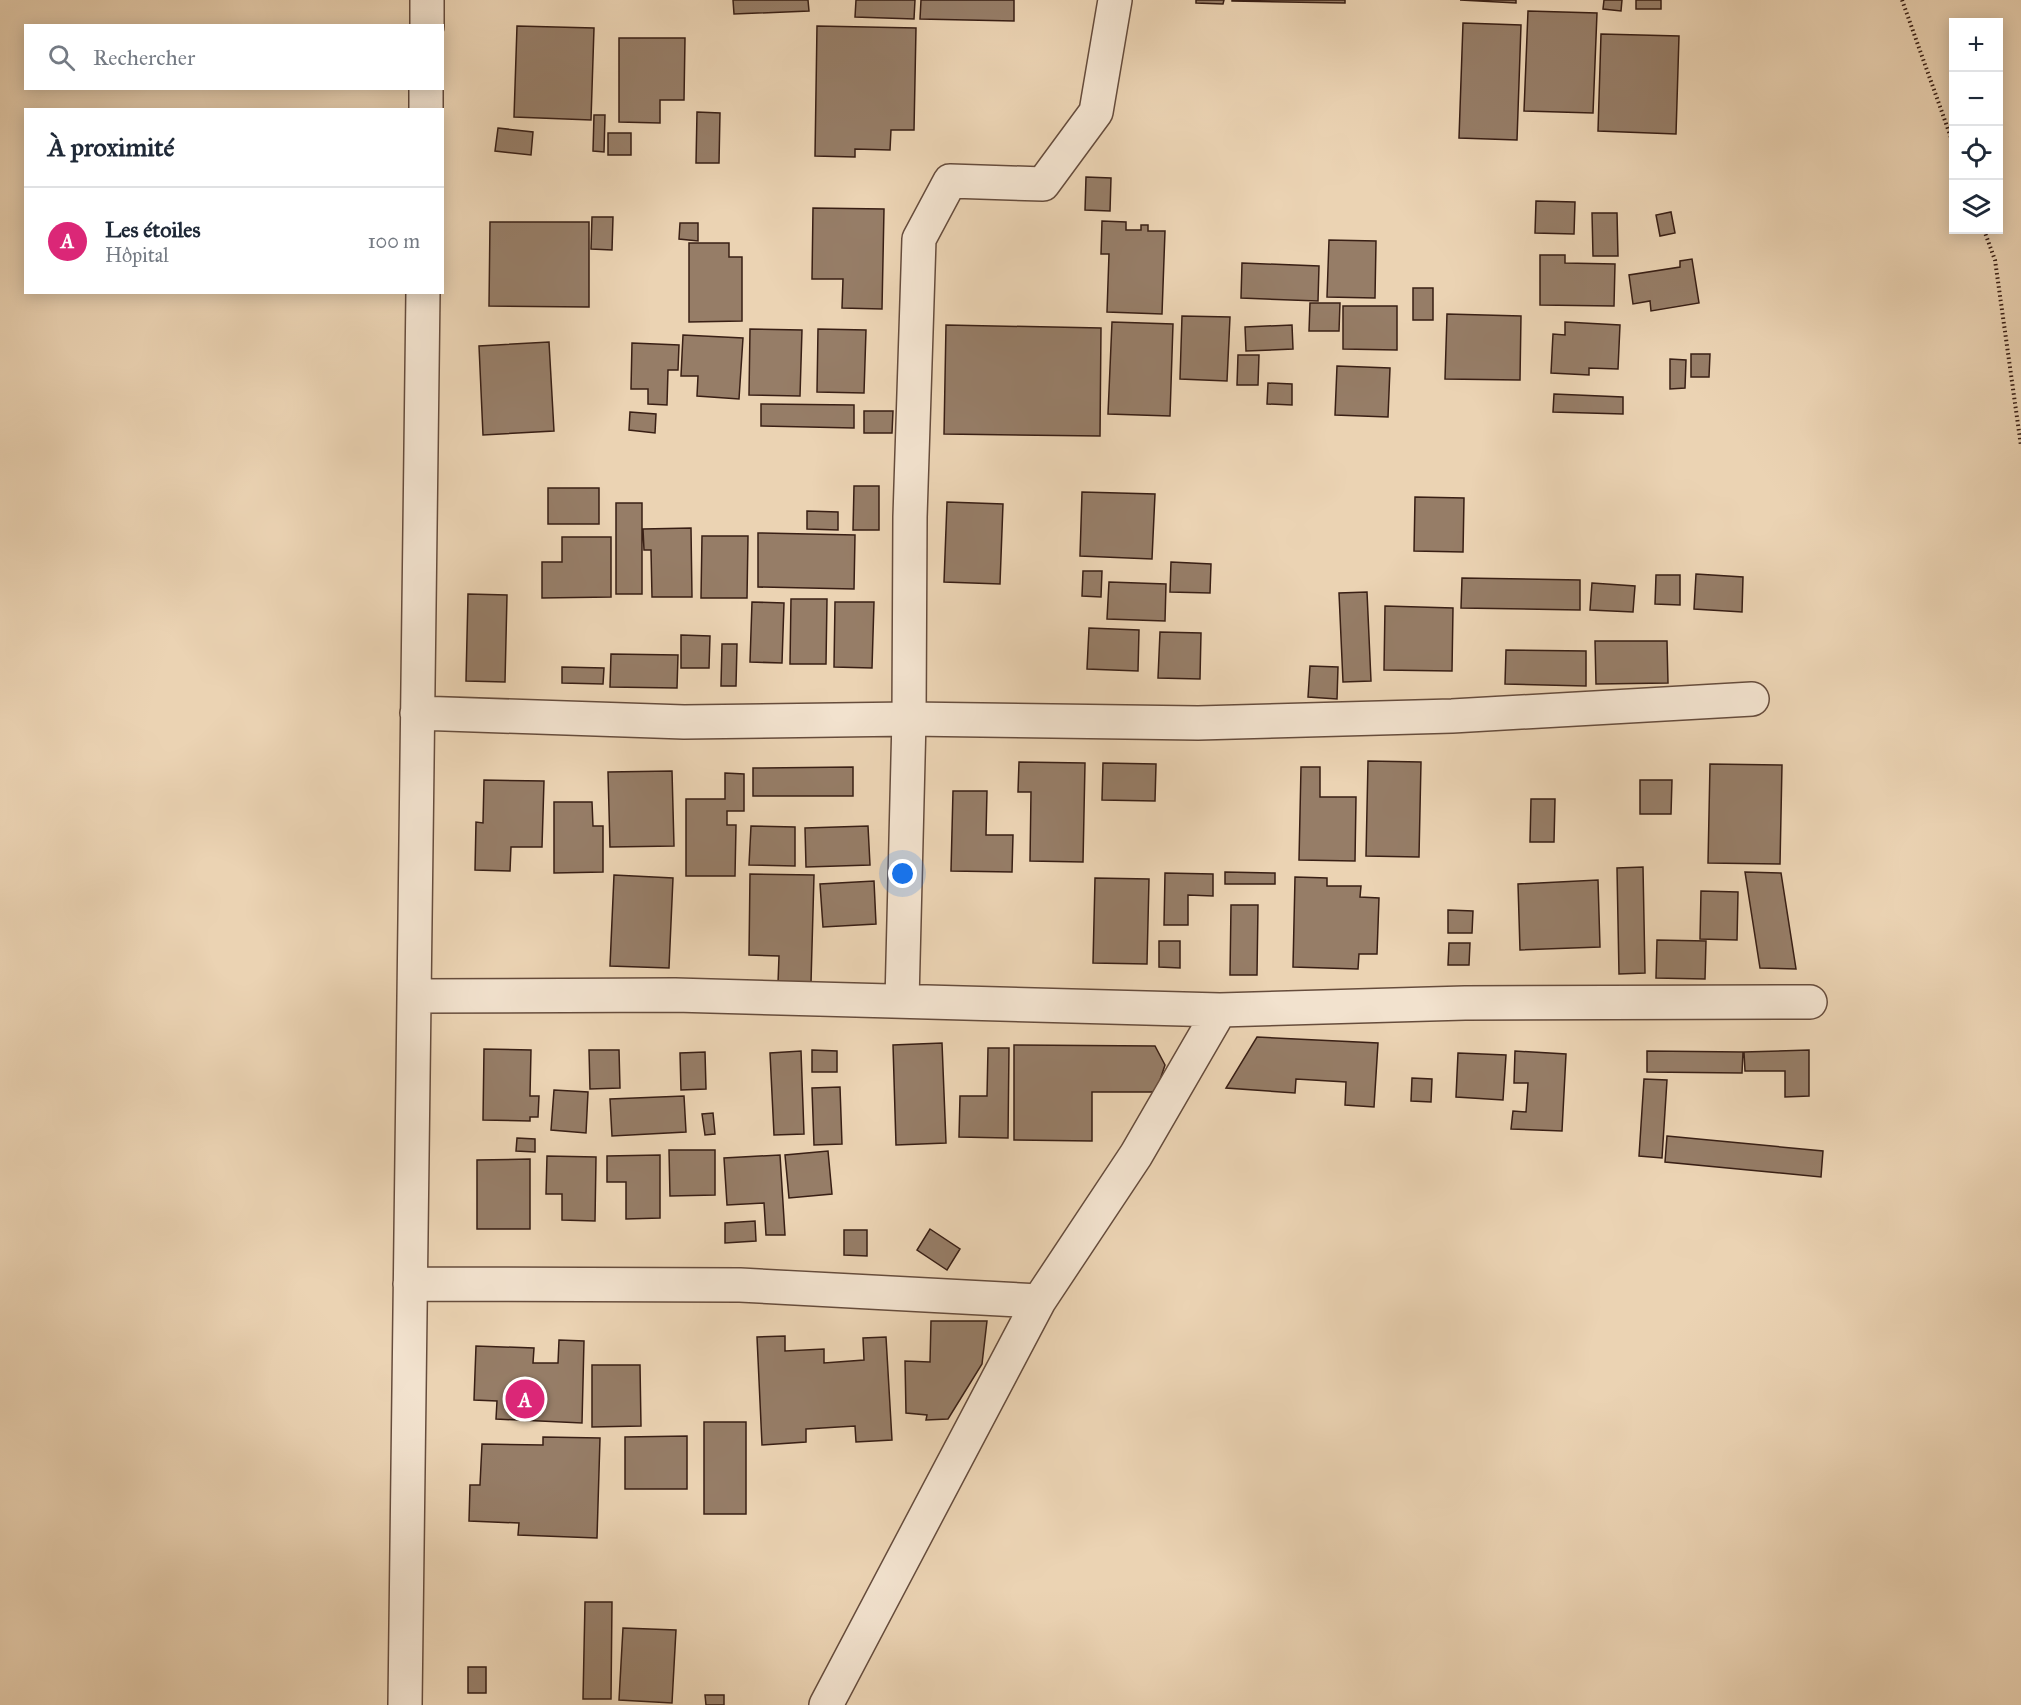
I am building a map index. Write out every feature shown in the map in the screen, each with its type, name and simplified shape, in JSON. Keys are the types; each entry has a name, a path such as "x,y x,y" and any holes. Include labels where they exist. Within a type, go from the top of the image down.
{"street":[{"path":"427,0 427,24"},
{"path":"902,1000 909,719 910,517 919,240 950,181 1043,184 1096,112 1115,0"},
{"path":"426,90 426,108"},
{"path":"405,1705 423,294"},
{"path":"417,713 684,722 909,719 1198,723 1452,716 1752,699"},
{"path":"414,996 675,995 1220,1010 1465,1003 1810,1002"},
{"path":"826,1705 1039,1301 1136,1155 1220,1010"},
{"path":"410,1284 740,1285 1039,1301"}],"path":[{"path":"1902,0 1949,135"},
{"path":"1985,234 1995,260 2021,446"}],"building":[{"path":"733,0 808,0 809,11 734,14"},
{"path":"856,0 915,0 914,19 855,17"},
{"path":"921,0 1014,0 1014,21 920,19"},
{"path":"1196,0 1224,0 1223,4 1196,3"},
{"path":"1345,0 1345,3 1232,1"},
{"path":"1460,0 1516,0 1516,3"},
{"path":"1604,0 1622,0 1621,11 1603,9"},
{"path":"1636,0 1661,0 1661,9 1636,9"},
{"path":"1528,11 1597,13 1593,113 1524,111"},
{"path":"1463,23 1521,25 1517,140 1459,138"},
{"path":"517,26 594,28 591,120 514,117"},
{"path":"817,26 916,28 914,130 891,130 890,150 855,149 855,157 815,156"},
{"path":"1601,34 1679,36 1676,134 1598,131"},
{"path":"619,38 685,38 684,100 660,100 660,123 619,122"},
{"path":"697,112 720,113 719,163 696,163"},
{"path":"594,115 605,115 604,152 593,151"},
{"path":"498,128 533,132 531,155 495,151"},
{"path":"608,133 631,133 631,155 608,155"},
{"path":"1086,177 1111,178 1110,211 1085,210"},
{"path":"1536,201 1575,202 1574,234 1535,233"},
{"path":"813,208 884,209 882,309 842,308 843,279 812,279"},
{"path":"1671,212 1675,233 1660,236 1656,215"},
{"path":"1592,213 1617,213 1618,256 1593,256"},
{"path":"592,217 613,217 612,250 591,249"},
{"path":"1102,221 1126,222 1126,230 1141,230 1141,225 1148,225 1148,231 1165,231 1162,314 1107,312 1109,254 1101,254"},
{"path":"490,222 589,222 589,307 489,306"},
{"path":"680,223 698,223 698,241 679,239"},
{"path":"1329,240 1376,241 1375,298 1327,297"},
{"path":"689,243 729,243 729,257 742,257 742,321 689,322"},
{"path":"1540,255 1565,255 1565,263 1615,264 1614,306 1540,305"},
{"path":"1692,259 1699,303 1651,311 1650,301 1633,304 1629,275 1680,267 1680,261"},
{"path":"1242,263 1319,266 1318,301 1241,298"},
{"path":"1413,288 1433,288 1433,320 1413,320"},
{"path":"1310,303 1340,303 1339,331 1309,331"},
{"path":"1343,306 1397,306 1397,350 1343,349"},
{"path":"1447,314 1521,316 1520,380 1445,379"},
{"path":"1182,316 1230,317 1227,381 1180,379"},
{"path":"1112,322 1173,324 1170,416 1108,414"},
{"path":"1565,322 1620,325 1618,369 1589,368 1589,375 1551,373 1553,334 1565,335"},
{"path":"946,325 1101,328 1100,436 944,434"},
{"path":"1292,325 1293,349 1246,351 1245,327"},
{"path":"750,329 802,330 800,396 749,395"},
{"path":"818,329 866,330 864,393 817,392"},
{"path":"683,335 743,338 739,399 697,396 698,376 681,376"},
{"path":"549,342 554,431 483,435 479,346"},
{"path":"632,343 679,345 678,370 668,370 667,405 648,404 648,389 631,389"},
{"path":"1691,354 1710,354 1709,377 1691,377"},
{"path":"1238,355 1259,355 1258,385 1237,385"},
{"path":"1670,359 1686,360 1685,388 1670,389"},
{"path":"1337,366 1390,368 1388,417 1335,415"},
{"path":"1268,383 1292,384 1292,405 1267,404"},
{"path":"1554,394 1623,397 1623,414 1553,412"},
{"path":"761,404 854,405 854,428 761,426"},
{"path":"864,411 893,411 892,433 864,433"},
{"path":"630,412 656,414 655,433 629,430"},
{"path":"854,486 879,486 879,530 853,530"},
{"path":"548,488 599,488 599,524 548,524"},
{"path":"1082,492 1155,494 1152,559 1080,556"},
{"path":"1415,497 1464,498 1463,552 1414,551"},
{"path":"947,502 1003,504 1000,584 944,582"},
{"path":"616,503 642,503 642,594 616,594"},
{"path":"807,511 838,512 838,530 807,529"},
{"path":"691,528 692,597 652,597 651,550 644,550 643,529"},
{"path":"758,533 855,535 854,589 758,587"},
{"path":"702,536 748,536 747,598 701,598"},
{"path":"562,537 611,537 611,597 542,598 542,562 562,562"},
{"path":"1171,562 1211,564 1210,593 1170,592"},
{"path":"1083,571 1102,571 1101,597 1082,596"},
{"path":"1696,574 1743,577 1742,612 1694,609"},
{"path":"1656,575 1680,575 1680,605 1655,604"},
{"path":"1462,578 1580,580 1580,610 1461,608"},
{"path":"1109,582 1166,584 1165,621 1107,619"},
{"path":"1592,583 1635,586 1633,612 1590,610"},
{"path":"1367,592 1371,681 1343,682 1339,593"},
{"path":"468,594 507,595 505,682 466,681"},
{"path":"791,599 827,599 826,664 790,664"},
{"path":"752,602 784,603 782,663 750,662"},
{"path":"835,602 874,602 872,668 834,667"},
{"path":"1385,606 1453,608 1452,671 1384,670"},
{"path":"1089,628 1139,630 1138,671 1087,669"},
{"path":"1160,632 1201,633 1200,679 1158,678"},
{"path":"681,635 710,636 709,668 681,668"},
{"path":"1595,641 1667,641 1668,683 1596,684"},
{"path":"722,644 737,644 736,686 721,686"},
{"path":"1506,650 1586,651 1586,686 1505,684"},
{"path":"611,654 678,655 677,688 610,687"},
{"path":"1310,666 1338,667 1337,699 1308,697"},
{"path":"562,667 604,668 603,684 562,683"},
{"path":"1368,761 1421,762 1419,857 1366,856"},
{"path":"1019,762 1085,763 1083,862 1030,861 1031,792 1018,792"},
{"path":"1103,763 1156,764 1155,801 1102,800"},
{"path":"1710,764 1782,765 1780,864 1708,863"},
{"path":"853,767 853,796 753,796 753,768"},
{"path":"1301,767 1320,767 1320,797 1356,797 1355,861 1299,860"},
{"path":"672,771 674,846 610,847 608,772"},
{"path":"725,773 744,774 744,811 727,811 727,825 736,825 735,876 686,876 686,799 725,799"},
{"path":"484,780 544,781 542,847 511,847 510,871 475,870 476,822 483,823"},
{"path":"1640,780 1672,780 1671,814 1640,814"},
{"path":"953,791 987,791 986,835 1013,835 1012,872 951,871"},
{"path":"1531,799 1555,799 1554,842 1530,842"},
{"path":"554,802 592,802 593,826 603,826 603,872 554,873"},
{"path":"751,826 795,827 795,866 749,865"},
{"path":"868,826 870,865 806,867 805,828"},
{"path":"1643,867 1645,973 1619,974 1617,868"},
{"path":"1225,872 1275,873 1275,884 1225,884"},
{"path":"1745,872 1781,873 1796,969 1760,968"},
{"path":"1165,873 1213,874 1213,896 1188,895 1188,925 1164,925"},
{"path":"750,874 814,875 811,983 778,983 779,956 749,955"},
{"path":"614,875 673,878 669,968 610,966"},
{"path":"1295,877 1327,878 1327,886 1361,886 1360,897 1379,898 1377,954 1359,954 1358,969 1293,967"},
{"path":"1095,878 1149,879 1147,964 1093,963"},
{"path":"1598,880 1600,947 1520,950 1518,884"},
{"path":"874,881 876,924 823,927 820,884"},
{"path":"1701,891 1738,892 1737,940 1700,939"},
{"path":"1231,905 1258,905 1257,975 1230,975"},
{"path":"1448,910 1473,911 1472,933 1448,933"},
{"path":"1657,940 1706,941 1705,979 1656,978"},
{"path":"1159,941 1180,941 1180,968 1159,967"},
{"path":"1449,943 1470,943 1469,965 1448,965"},
{"path":"1257,1037 1378,1043 1374,1107 1345,1105 1346,1082 1296,1079 1295,1093 1226,1088"},
{"path":"942,1043 946,1143 896,1145 893,1045"},
{"path":"1014,1045 1155,1046 1165,1065 1156,1092 1092,1092 1092,1141 1014,1140"},
{"path":"988,1048 1009,1048 1008,1138 959,1137 960,1096 987,1096"},
{"path":"484,1049 531,1050 530,1096 539,1096 538,1117 530,1117 530,1121 483,1120"},
{"path":"589,1050 619,1050 620,1088 590,1089"},
{"path":"812,1050 837,1051 837,1072 812,1072"},
{"path":"1809,1050 1809,1096 1785,1097 1785,1071 1745,1071 1744,1052"},
{"path":"801,1051 804,1134 774,1135 770,1053"},
{"path":"1515,1051 1566,1054 1562,1131 1511,1129 1513,1111 1526,1112 1528,1083 1514,1083"},
{"path":"1647,1051 1743,1052 1742,1073 1647,1072"},
{"path":"705,1052 706,1089 681,1090 680,1053"},
{"path":"1458,1053 1506,1055 1503,1100 1456,1097"},
{"path":"1412,1078 1432,1079 1431,1102 1411,1101"},
{"path":"1644,1079 1667,1080 1662,1158 1639,1156"},
{"path":"840,1087 842,1144 814,1145 812,1088"},
{"path":"554,1090 588,1092 586,1133 551,1130"},
{"path":"684,1096 686,1132 612,1136 610,1099"},
{"path":"713,1113 715,1134 705,1135 702,1114"},
{"path":"1667,1136 1823,1151 1821,1177 1665,1162"},
{"path":"517,1138 535,1139 535,1152 516,1151"},
{"path":"669,1150 715,1150 715,1195 670,1196"},
{"path":"828,1151 832,1194 789,1198 785,1155"},
{"path":"660,1155 660,1218 626,1219 626,1182 607,1182 607,1156"},
{"path":"780,1155 785,1235 766,1235 764,1203 727,1205 724,1158"},
{"path":"547,1156 596,1157 595,1221 562,1220 562,1194 546,1194"},
{"path":"530,1159 530,1229 477,1229 477,1160"},
{"path":"755,1221 756,1241 725,1243 725,1223"},
{"path":"930,1229 960,1249 947,1270 917,1250"},
{"path":"844,1230 867,1230 867,1256 844,1255"},
{"path":"931,1321 987,1321 982,1364 948,1419 926,1420 927,1415 906,1413 905,1361 930,1362"},
{"path":"785,1336 785,1351 824,1349 824,1363 864,1360 863,1338 886,1337 892,1440 856,1442 855,1426 806,1429 806,1442 762,1445 757,1337"},
{"path":"559,1340 584,1341 582,1423 496,1419 497,1401 474,1400 476,1346 534,1348 533,1363 558,1363"},
{"path":"592,1365 640,1365 641,1426 592,1427"},
{"path":"704,1422 746,1422 746,1514 704,1514"},
{"path":"687,1436 687,1489 625,1489 625,1437"},
{"path":"543,1437 600,1438 597,1538 518,1535 519,1523 469,1521 470,1485 480,1485 482,1444 543,1445"},
{"path":"585,1602 612,1602 611,1699 583,1699"},
{"path":"623,1628 676,1630 672,1703 619,1700"},
{"path":"468,1667 486,1667 486,1693 468,1693"},
{"path":"705,1695 724,1695 724,1705 706,1705"}],"place":[{"name":"Les étoiles","path":"525,1399"}]}
